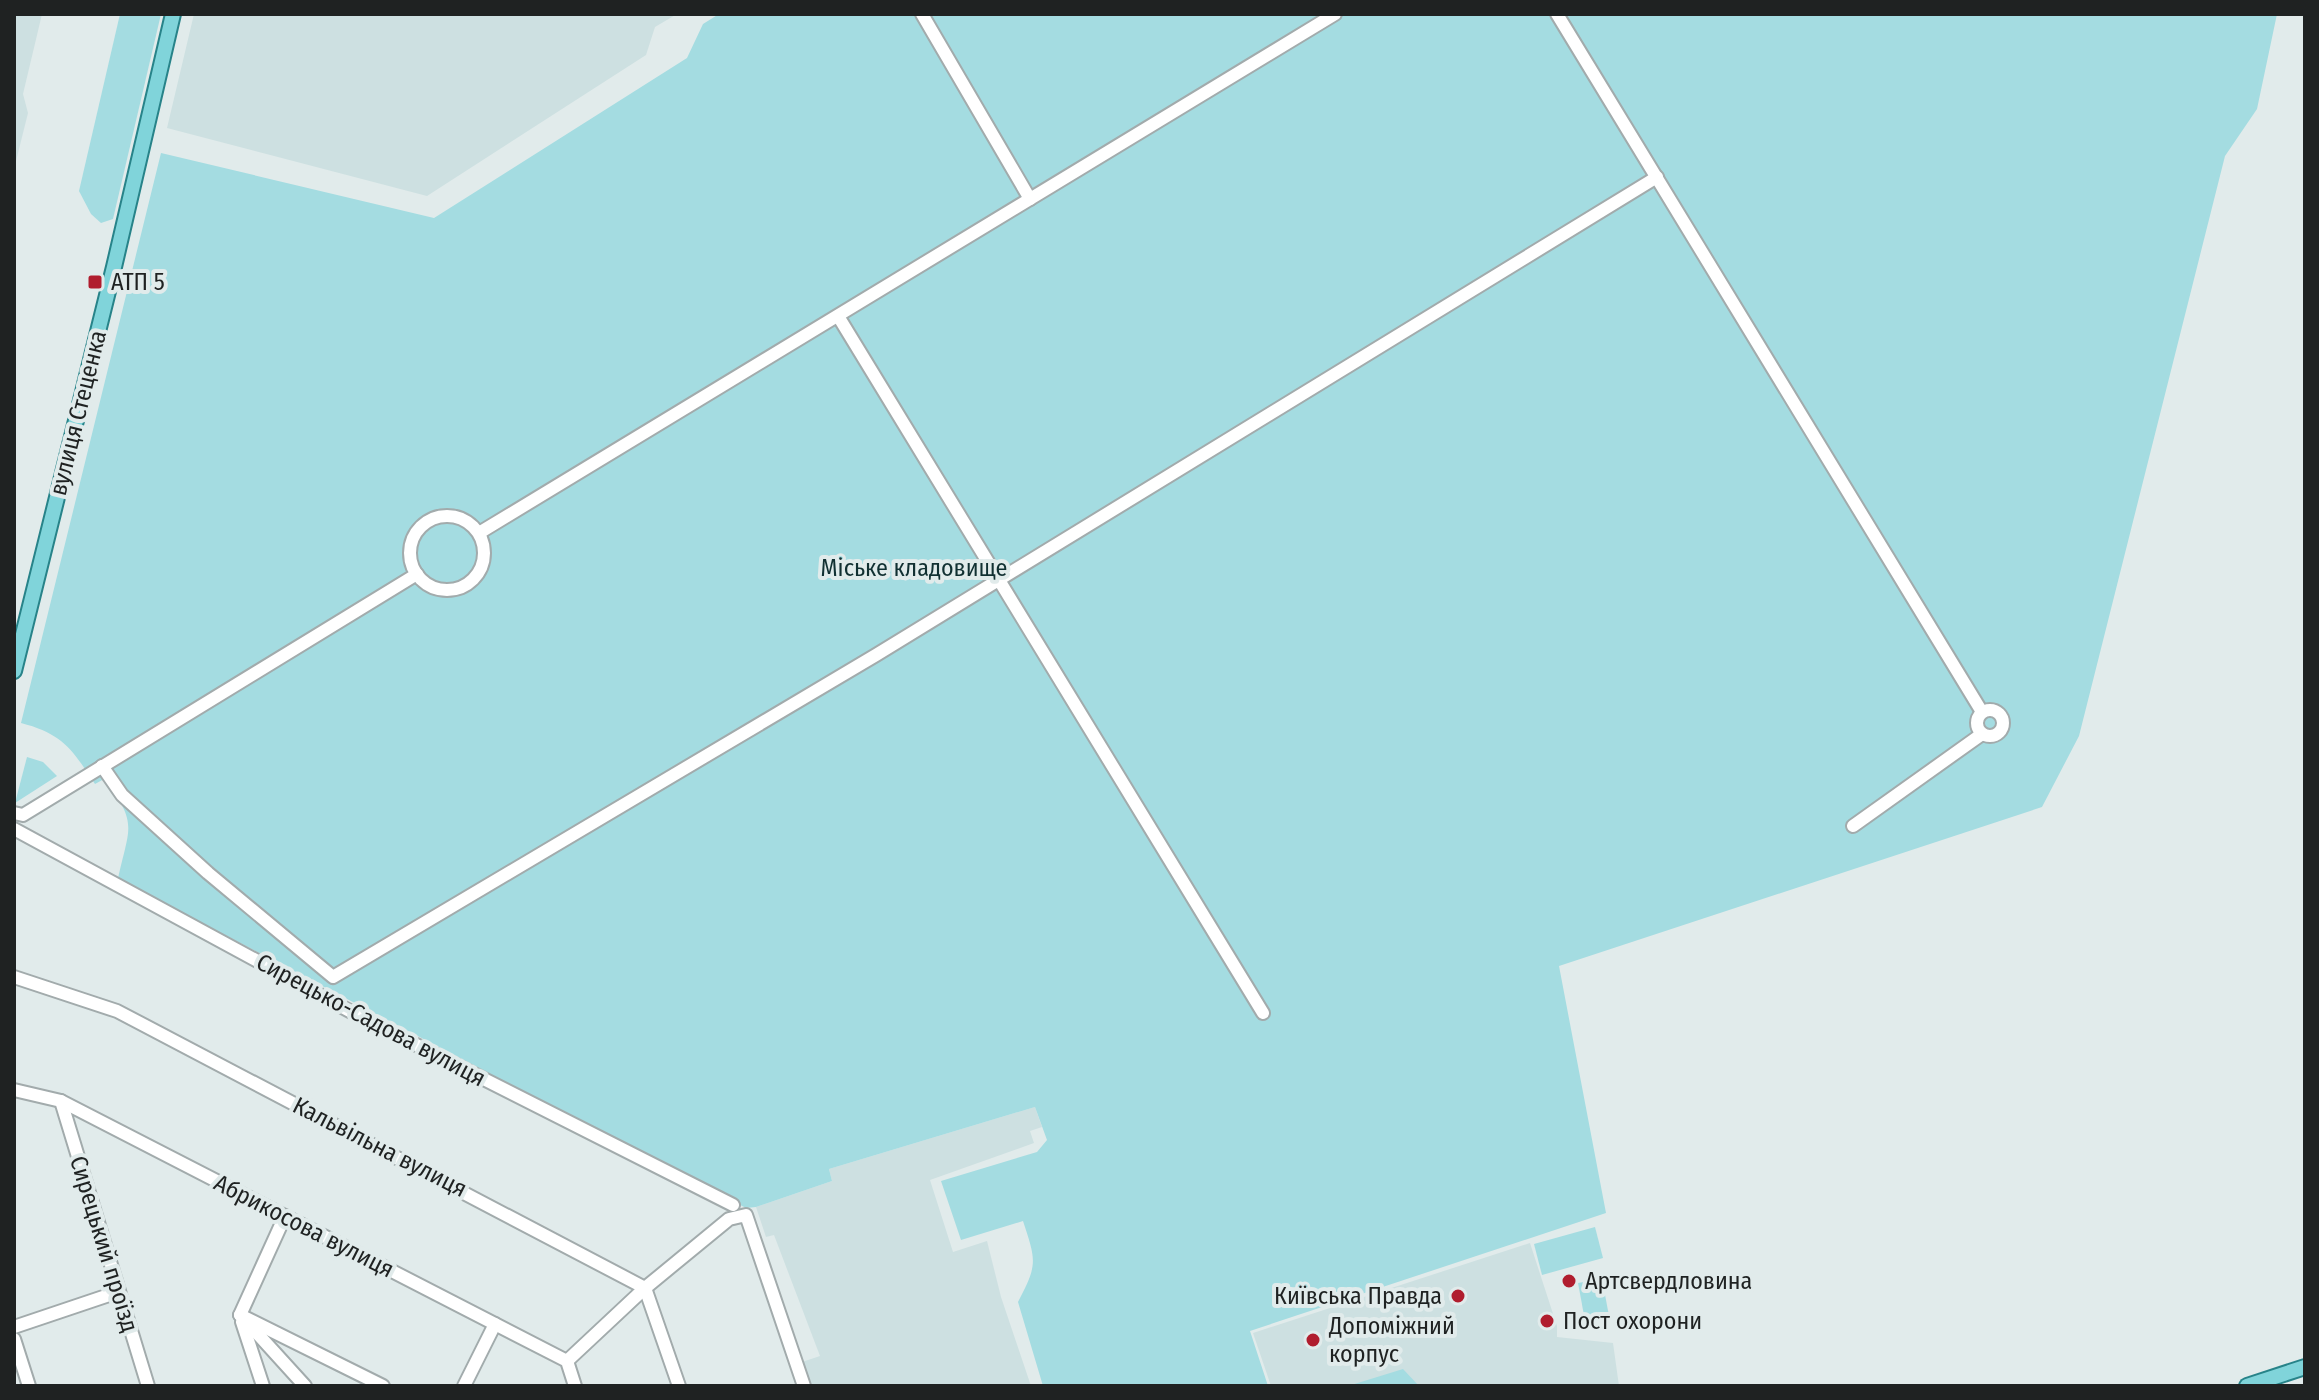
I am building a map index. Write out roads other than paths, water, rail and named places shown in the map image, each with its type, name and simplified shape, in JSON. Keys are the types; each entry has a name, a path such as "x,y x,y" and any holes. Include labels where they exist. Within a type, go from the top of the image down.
{"main road":[{"name":"вулиця Стеценка","path":"14,671 173,14"},
{"path":"2247,1386 2305,1367"}],"street":[{"path":"922,14 1030,199"},
{"path":"1307,30 1308,14"},
{"path":"479,533 1335,14"},
{"path":"1557,14 1982,712"},
{"path":"102,766 122,795 208,873 333,977 876,655 1657,177"},
{"path":"838,316 1263,1013"},
{"path":"436,518 460,518 479,533 484,557 481,569 465,585 455,589 434,587 417,574 411,553 412,542 425,524 436,518"},
{"path":"14,813 23,815 417,574"},
{"path":"1996,711 2003,721 1999,734 1991,737 1982,734 1976,723 1982,712 1996,711"},
{"path":"1853,826 1982,734"},
{"name":"Сирецько-Садова вулиця","path":"14,829 357,1015 733,1205"},
{"name":"Кальвільна вулиця","path":"14,977 117,1011 645,1288"},
{"name":"Абрикосова вулиця","path":"14,1090 61,1101 567,1361"},
{"name":"Сирецький проїзд","path":"61,1101 148,1386"},
{"path":"575,1386 567,1361 645,1288 729,1219 746,1215 804,1386"},
{"path":"263,1386 240,1315 285,1216"},
{"path":"645,1288 679,1386"},
{"path":"14,1327 118,1292"},
{"path":"240,1315 305,1386"},
{"path":"240,1315 383,1386"},
{"path":"464,1386 495,1324"},
{"path":"14,1339 29,1386"}],"place":[{"name":"АТП 5","path":"95,282"},
{"name":"Артсвердловина","path":"1569,1281"},
{"name":"Київська Правда","path":"1458,1296"},
{"name":"Пост охорони","path":"1547,1321"},
{"name":"Допоміжний корпус","path":"1313,1340"}],"park label":[{"name":"Міське кладовище","path":"914,568"}]}
